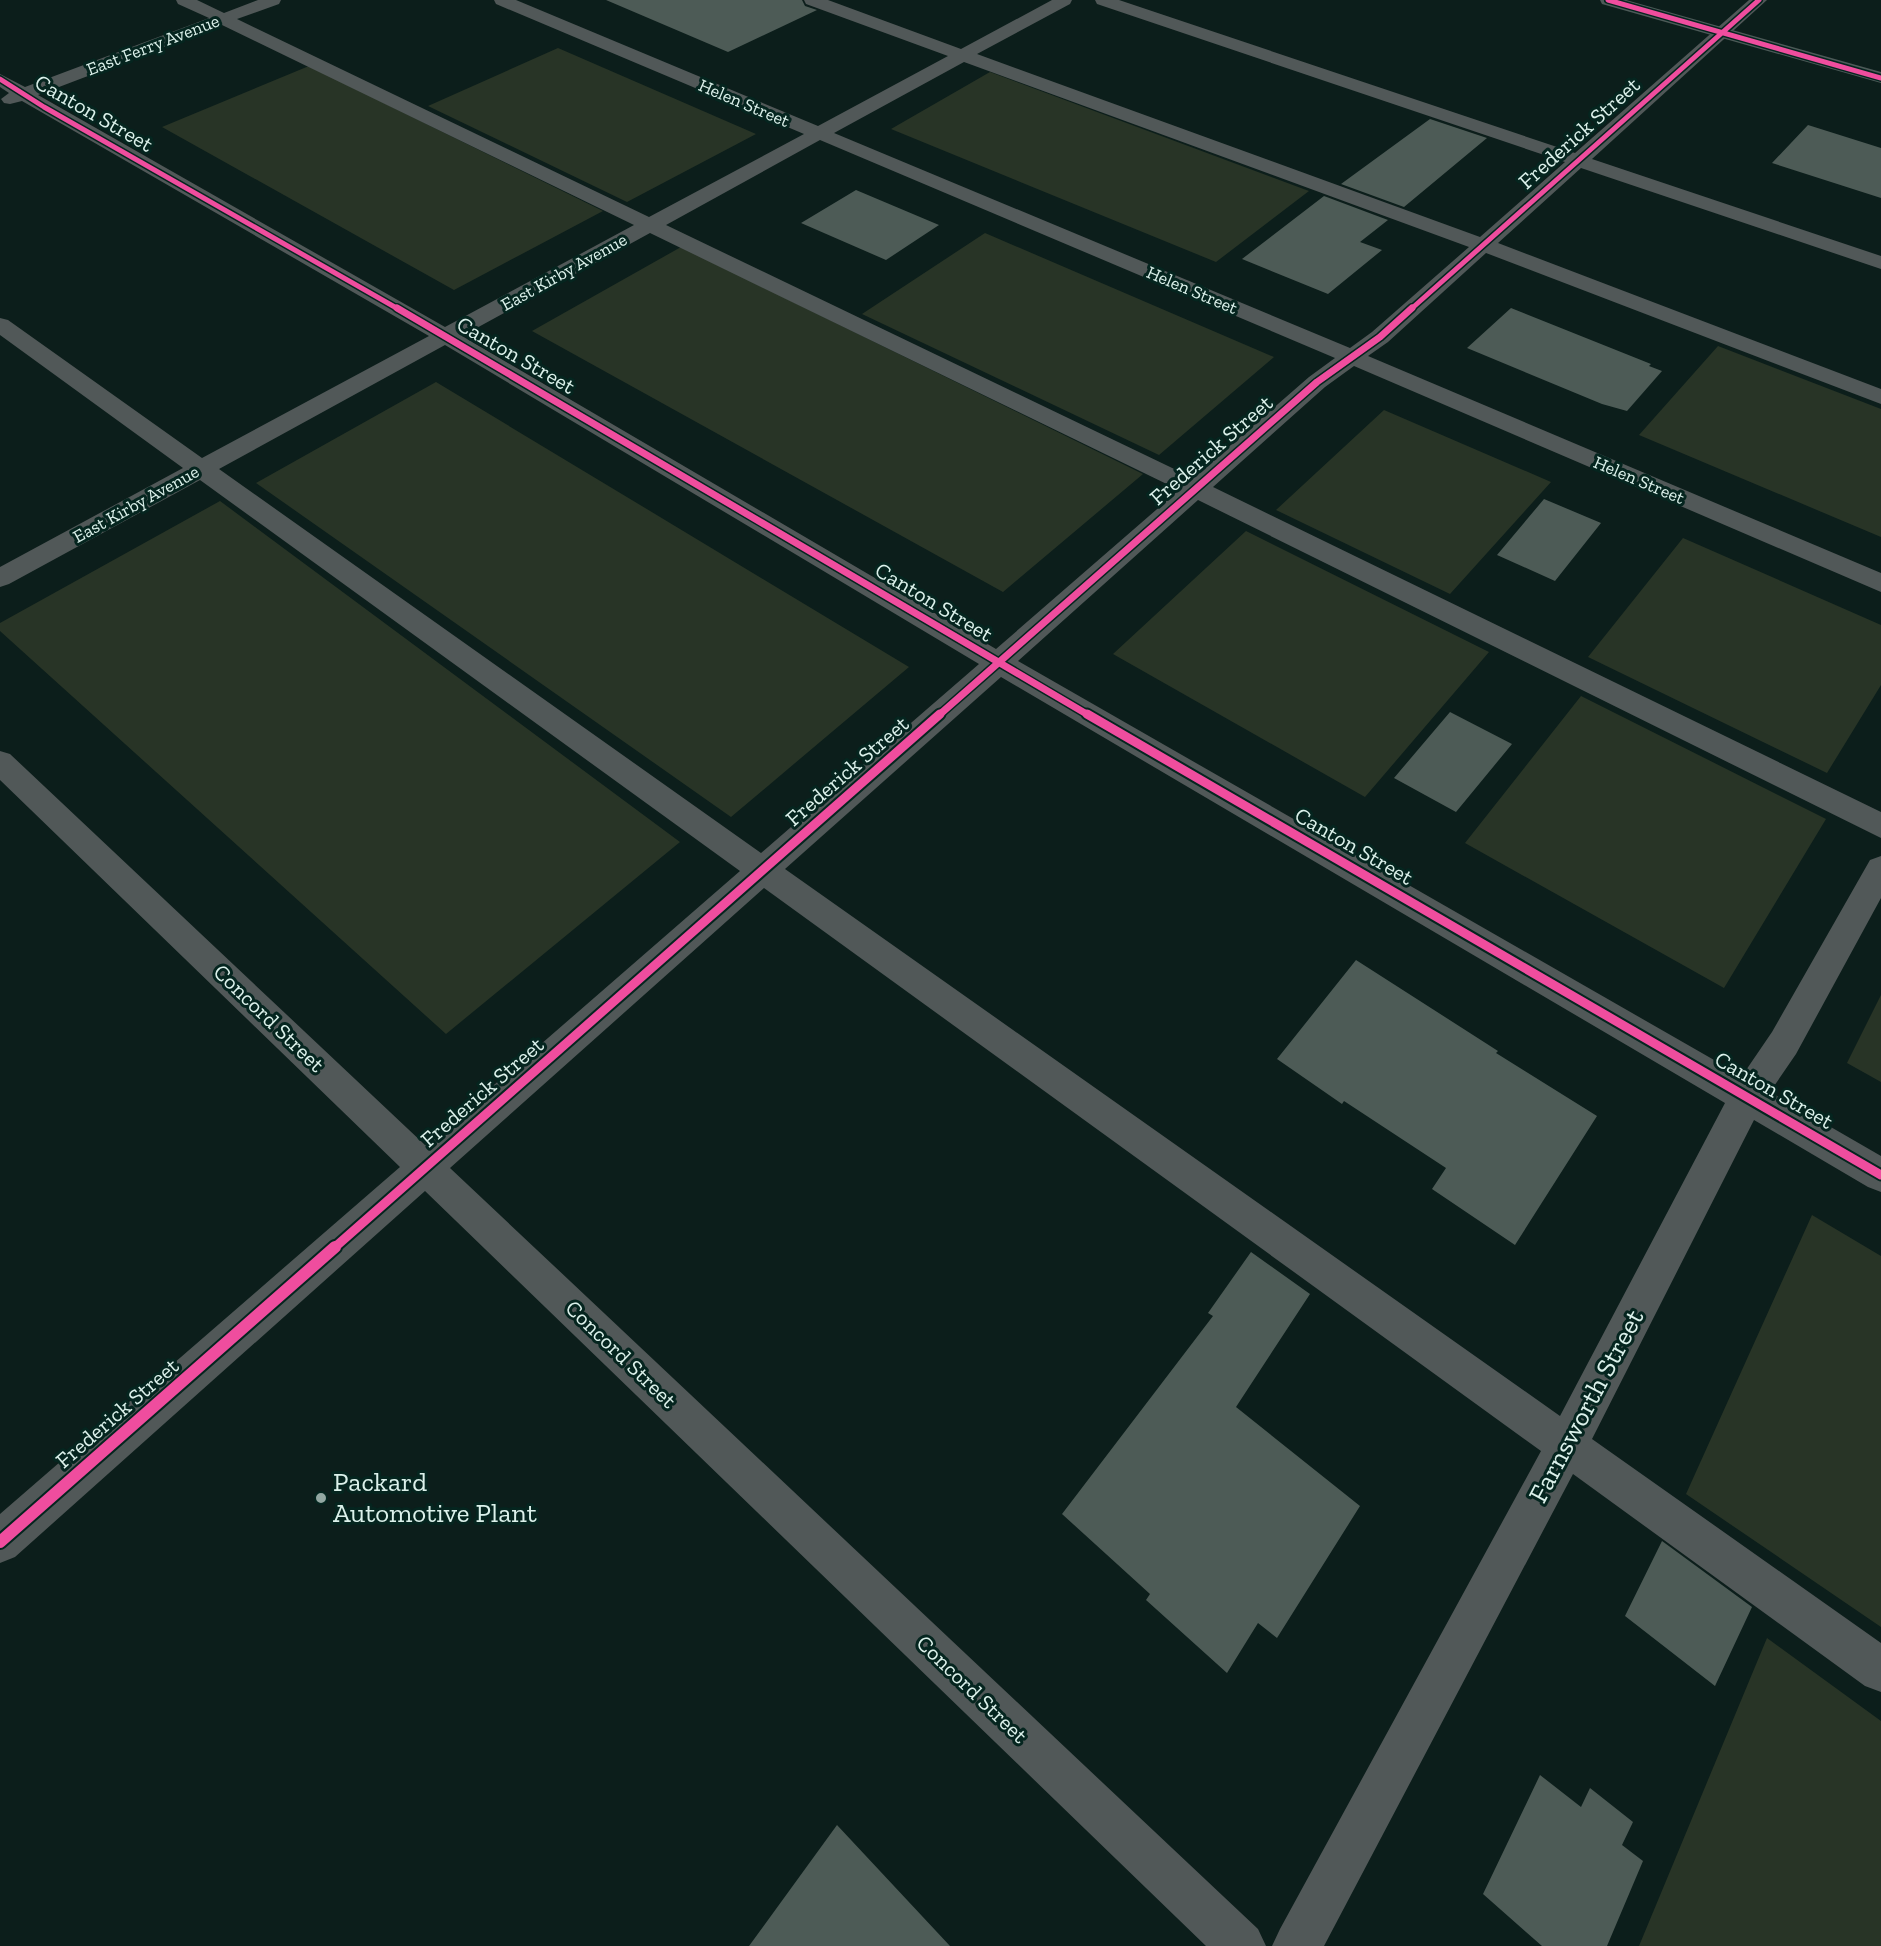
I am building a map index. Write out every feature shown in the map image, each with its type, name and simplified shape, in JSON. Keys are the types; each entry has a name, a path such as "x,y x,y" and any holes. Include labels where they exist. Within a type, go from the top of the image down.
{"main road":[{"path":"1608,0 1881,78"}],"street":[{"path":"184,0 1197,489 1881,826"},
{"name":"East Ferry Avenue","path":"11,99 273,0"},
{"name":"Helen Street","path":"502,0 1352,357 1881,583"},
{"path":"812,0 1483,245 1881,397"},
{"name":"East Kirby Avenue","path":"0,578 1064,0"},
{"path":"1103,0 1576,162 1881,263"},
{"name":"Frederick Street","path":"0,1542 1317,382 1380,337 1760,0"},
{"name":"Canton Street","path":"0,79 11,99 447,337 999,663 1881,1175"},
{"path":"0,325 1881,1670"},
{"name":"Concord Street","path":"0,762 1241,1946"},
{"name":"Farnsworth Street","path":"1297,1946 1567,1444 1747,1097 1784,1043 1881,869"}],"green space":[{"path":"558,48 756,134 627,202 428,106"},
{"path":"309,66 603,211 454,290 162,127"},
{"path":"990,72 1309,191 1216,262 891,129"},
{"path":"985,233 1274,357 1159,455 862,314"},
{"path":"681,247 1143,474 1003,592 532,331"},
{"path":"1718,346 1881,409 1881,537 1639,435"},
{"path":"436,382 909,667 731,817 256,483"},
{"path":"1384,410 1551,482 1450,594 1276,510"},
{"path":"220,501 680,842 446,1034 0,631 0,623"},
{"path":"1246,531 1489,652 1365,797 1113,654"},
{"path":"1683,538 1881,625 1881,685 1827,773 1588,657"},
{"path":"1581,696 1826,819 1724,988 1465,843"},
{"path":"1881,995 1881,1082 1847,1063"},
{"path":"1812,1215 1881,1256 1881,1627 1686,1494"},
{"path":"1767,1638 1881,1721 1881,1946 1639,1946"}],"building":[{"path":"606,0 802,0 805,6 817,10 728,52"},
{"path":"1430,119 1487,138 1404,207 1341,184"},
{"path":"1808,125 1881,148 1881,198 1772,163"},
{"path":"856,190 939,225 886,260 801,223"},
{"path":"1324,196 1388,220 1360,242 1382,250 1328,294 1242,259"},
{"path":"1511,308 1651,364 1649,366 1662,371 1627,411 1602,404 1467,348"},
{"path":"1544,499 1601,523 1555,581 1497,555"},
{"path":"1450,712 1512,744 1456,812 1394,778"},
{"path":"1356,960 1498,1051 1496,1053 1597,1116 1515,1245 1432,1189 1446,1168 1344,1101 1342,1104 1277,1059"},
{"path":"1251,1252 1310,1294 1236,1407 1360,1506 1277,1638 1258,1623 1227,1673 1146,1600 1150,1594 1062,1514 1213,1316 1208,1313"},
{"path":"1662,1541 1752,1607 1715,1686 1625,1616"},
{"path":"1540,1775 1581,1807 1590,1788 1633,1822 1622,1845 1643,1861 1607,1946 1542,1946 1483,1894"},
{"path":"837,1825 950,1946 749,1946"}],"cycle path":[{"path":"1608,0 1881,78"},
{"path":"0,1542 1317,382 1380,337 1759,0"},
{"path":"0,79 44,107 447,337 999,663 1881,1175"}],"place":[{"name":"Packard Automotive Plant","path":"321,1498"}]}
